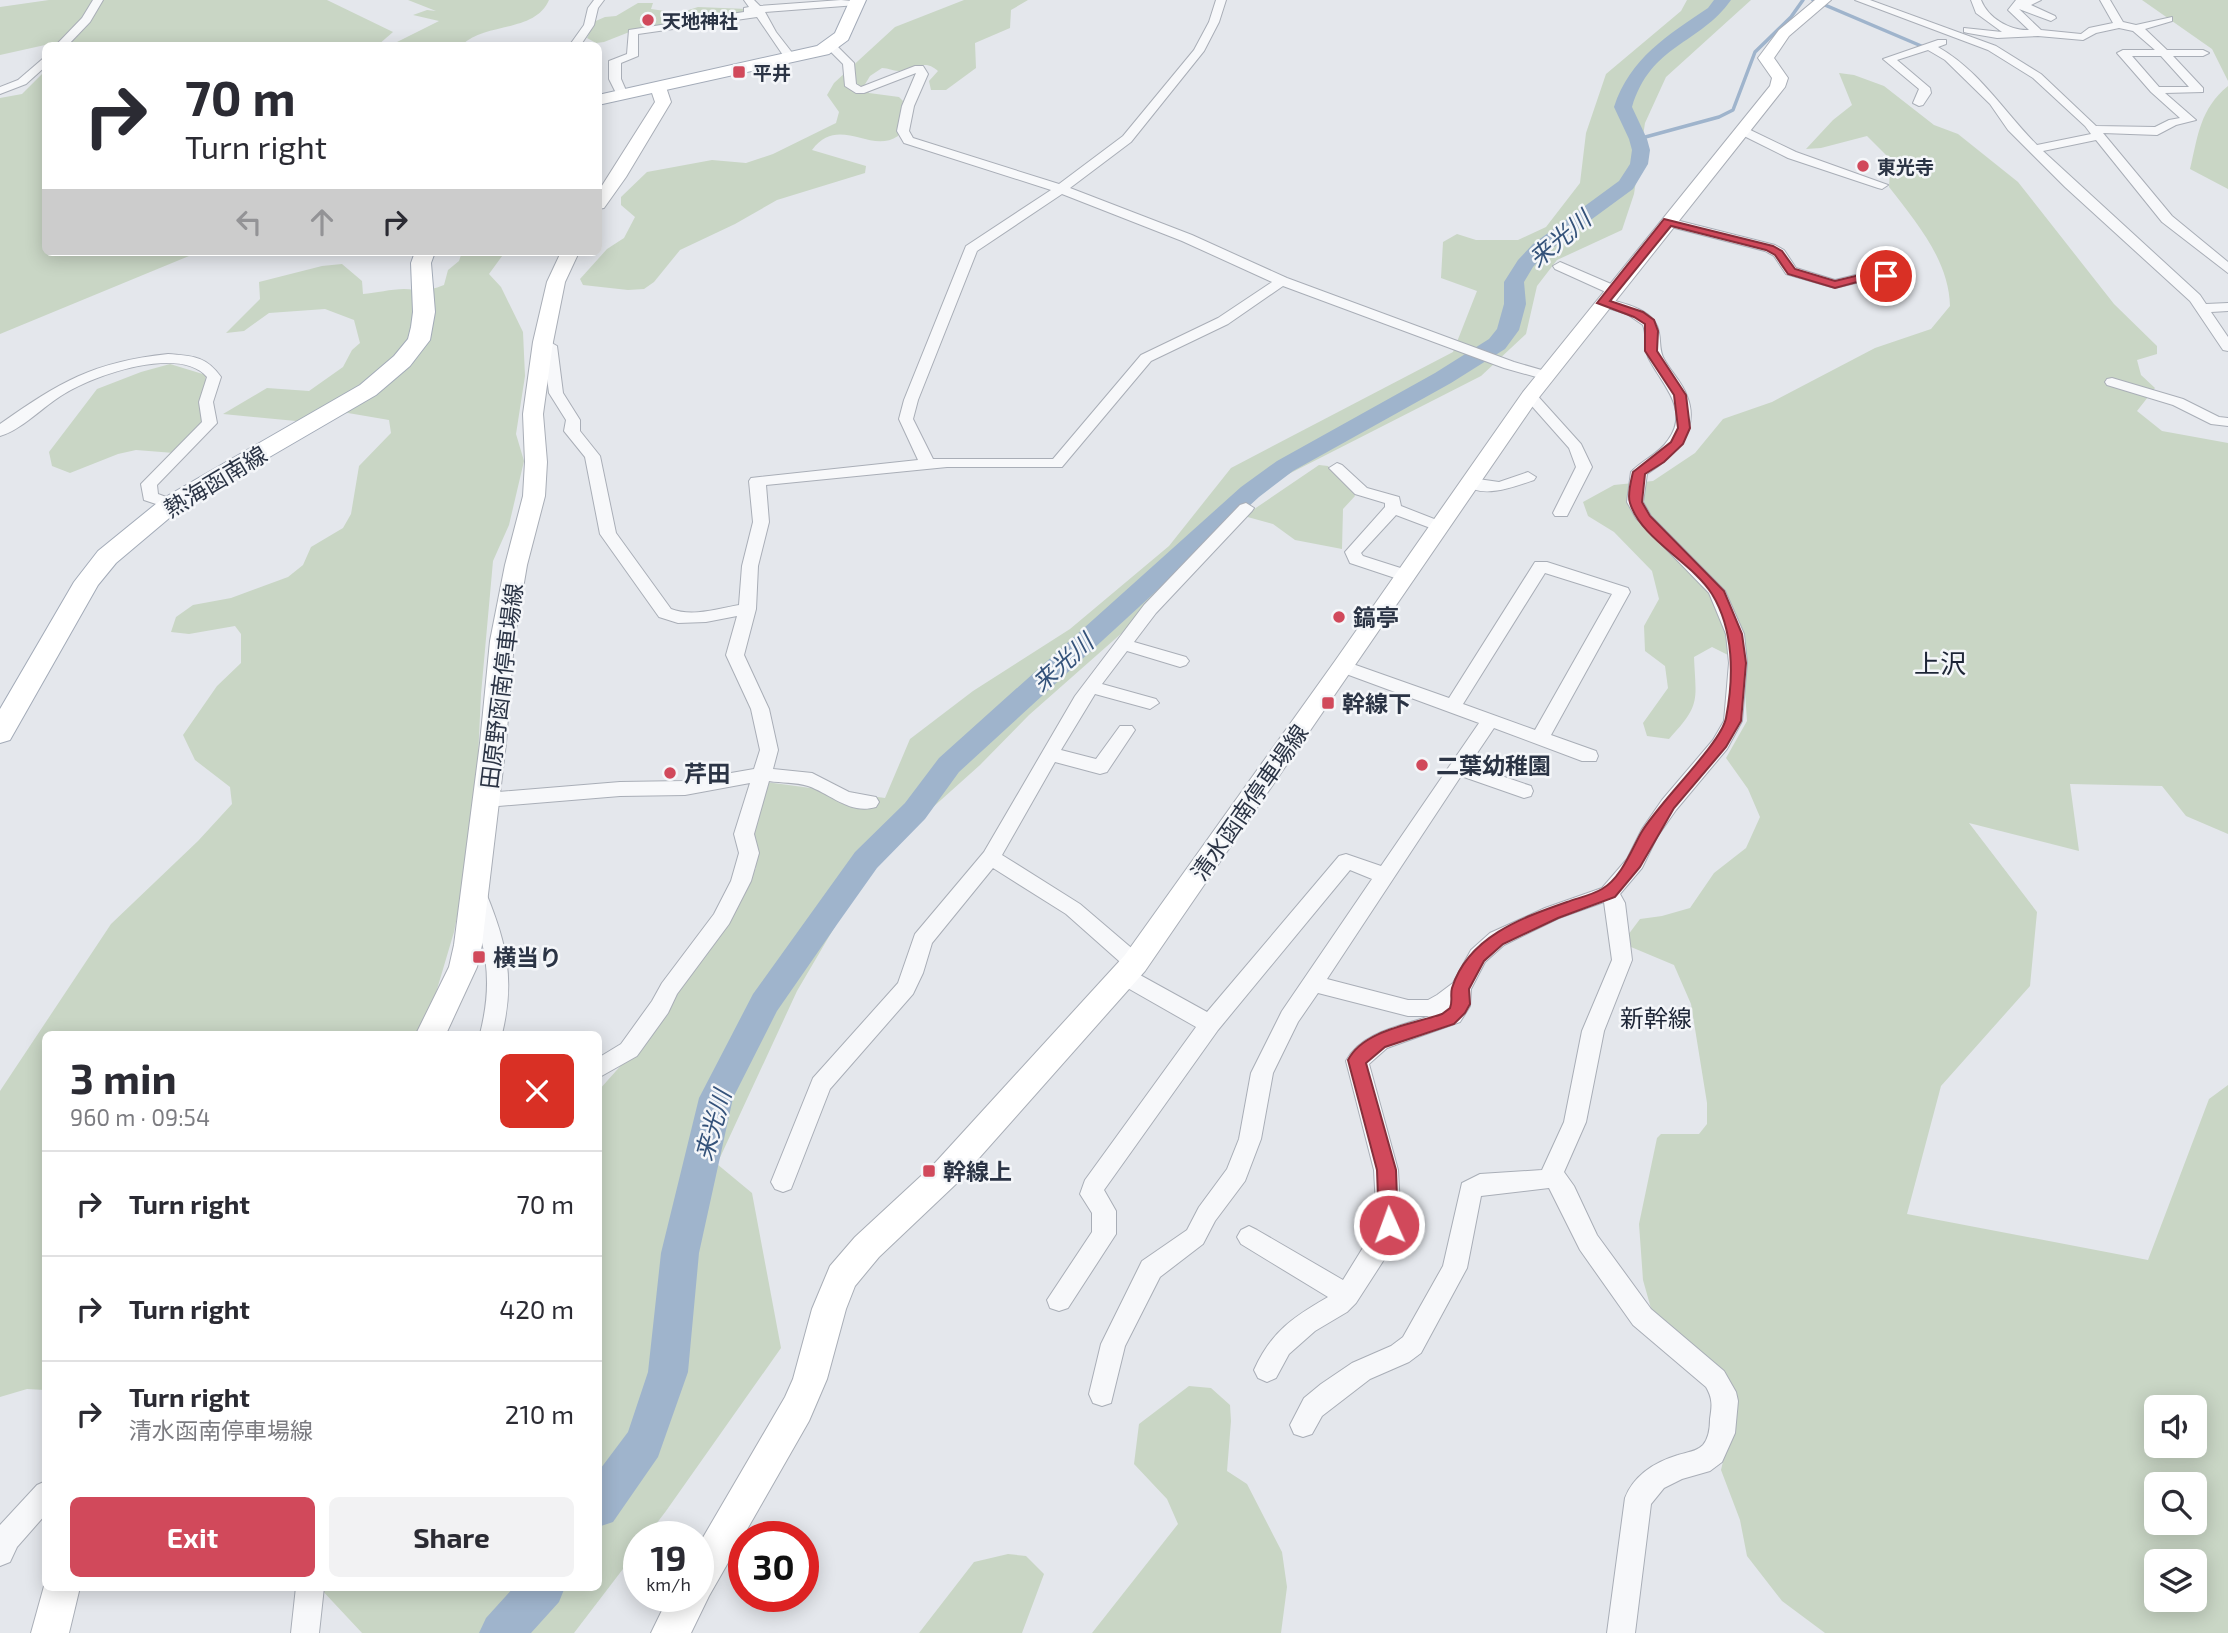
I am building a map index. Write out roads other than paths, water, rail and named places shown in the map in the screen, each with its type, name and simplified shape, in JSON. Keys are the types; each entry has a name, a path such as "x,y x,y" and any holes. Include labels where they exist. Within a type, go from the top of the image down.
{"main road":[{"name":"清水函南停車場線","path":"714,1553 797,1409 810,1379 829,1309 842,1277 867,1247 945,1174 1129,970 1344,667 1530,396 1781,81 1766,58 1770,49 1781,36 1824,0"},
{"path":"602,98 619,87 658,87 790,59 831,46 842,36 857,1"},
{"path":"602,199 663,102 658,87"},
{"name":"熱海函南線","path":"0,733 87,582 107,557 171,504 368,390 402,361 419,340 422,327 424,312 421,263 424,256"},
{"name":"田原野函南停車場線","path":"431,1031 463,967 476,892 502,641 516,565 534,496 536,462 533,414 543,342 556,282 568,256"},
{"path":"50,1633 60,1591"},
{"path":"670,1633 681,1612"}],"street":[{"path":"65,42 86,20 98,0"},
{"path":"578,42 589,25 598,0"},
{"path":"748,0 759,11 790,59"},
{"path":"927,463 906,419 971,249 1060,189 1127,139 1199,51 1214,22 1221,0"},
{"path":"1860,0 1998,52 2030,71 2097,132 2167,219 2228,269"},
{"path":"1976,0 1978,9 2012,34"},
{"path":"2016,2 2036,0"},
{"path":"2105,0 2119,25"},
{"path":"676,15 759,11 857,1"},
{"path":"2016,2 2013,12 2038,33"},
{"path":"2016,2 2051,18"},
{"path":"602,81 619,87 615,61 632,56 633,32 759,11"},
{"path":"1963,20 1990,18"},
{"path":"2136,28 2168,19"},
{"path":"1919,103 1925,93 1924,88 1889,59 1930,47 1958,36 1964,30 1991,35 2038,33 2084,37 2093,30 2119,25 2136,28 2152,39 2199,90 2155,90"},
{"path":"831,46 848,63 854,89 870,89 919,68 922,75 903,120 903,131 908,139 933,152 1060,189 1187,238 1282,281 1508,365 1547,376"},
{"path":"1930,47 1949,58 1994,102 2012,127 2034,149 2204,308 2228,347"},
{"path":"2034,149 2097,132 2157,131 2173,122 2190,120 2155,90 2123,53 2203,53"},
{"path":"0,91 22,82 42,63"},
{"path":"1742,130 1792,155 1882,185"},
{"path":"1668,222 1770,248 1779,253 1791,271 1835,285 1872,275 1896,279"},
{"path":"1311,983 1408,1008 1430,1008 1460,989 1478,956 1497,939 1574,905 1609,893 1635,863 1649,834 1669,804 1720,744 1733,721 1738,663 1735,634 1717,591 1644,518 1635,502 1639,472 1659,460 1677,444 1684,428 1680,395 1651,351 1653,331 1650,323 1560,266"},
{"path":"602,1067 629,1050 660,1007 669,989 722,919 741,881 749,853 744,834 769,750 760,709 735,655 747,609 750,566 761,522 757,481 927,463 1057,464 1146,358 1223,321 1282,281"},
{"path":"2204,308 2228,307"},
{"path":"543,342 550,346 556,393 573,420 572,430 592,456 608,534 650,589 658,605 665,613 678,618 706,617 747,609"},
{"path":"0,431 69,384 161,358 184,358 196,362 211,370 214,377 206,402 210,423 149,484 150,497 171,504"},
{"path":"2112,382 2178,402 2216,421 2228,422"},
{"path":"1530,396 1576,447 1584,467 1561,513"},
{"path":"1337,468 1361,491 1393,500 1393,508 1353,552 1356,559 1407,576"},
{"path":"1471,483 1500,487 1528,477"},
{"path":"783,1182 821,1084 906,988 922,940 991,857 1091,687 1150,609 1246,508"},
{"path":"1393,508 1441,527"},
{"path":"1453,706 1541,566 1622,592 1540,738"},
{"path":"1123,644 1180,661"},
{"path":"1344,667 1589,756"},
{"path":"1091,687 1150,703"},
{"path":"1102,1394 1113,1345 1151,1269 1195,1237 1207,1214 1237,1174 1250,1139 1262,1073 1290,1017 1489,720"},
{"path":"1050,754 1100,767 1126,730"},
{"path":"1457,768 1524,791"},
{"path":"486,800 620,789 685,788 763,774 812,780 845,798 869,802"},
{"path":"991,857 1073,909 1129,970 1210,1024"},
{"path":"1059,1300 1104,1234 1104,1211 1092,1194 1093,1188 1210,1024 1346,862 1383,876"},
{"path":"476,892 496,947 501,986 492,1031"},
{"path":"1303,1425 1313,1407 1330,1392 1361,1371 1400,1354 1412,1345 1455,1268 1469,1190 1480,1184 1544,1180 1553,1176 1575,1122 1593,1031 1622,960 1615,903 1609,893"},
{"path":"1266,1370 1280,1346 1306,1323 1338,1304 1346,1295 1378,1247 1389,1225 1386,1170 1357,1060 1379,1042 1448,1019 1456,1013 1461,1004 1460,989"},
{"path":"1553,1176 1566,1193 1588,1242 1642,1317 1715,1379 1725,1401 1722,1433 1713,1453 1701,1462 1679,1467 1655,1479 1638,1498 1621,1633"},
{"path":"1249,1237 1346,1295"},
{"path":"0,1552 7,1537 42,1498"},
{"path":"305,1633 310,1591"}],"waterway":[{"name":"来光川","path":"602,1501 644,1443 668,1372 680,1253 716,1098 765,1003 866,860 915,811 949,765 1250,492 1285,466 1443,378 1497,344 1508,330 1515,304 1514,282 1525,264 1540,248 1626,185 1639,164 1641,150 1638,139 1623,107 1636,75 1658,51 1714,11 1723,0"},
{"path":"1638,139 1719,117 1733,110 1755,52 1791,17 1803,0"},
{"path":"1813,0 1926,48"},
{"name":"来光川","path":"501,1633 540,1591"}],"place":[{"name":"天地神社","path":"648,20"},
{"name":"平井","path":"739,72"},
{"name":"東光寺","path":"1863,166"},
{"name":"鎬亭","path":"1339,617"},
{"name":"幹線下","path":"1328,703"},
{"name":"二葉幼稚園","path":"1422,765"},
{"name":"芹田","path":"670,773"},
{"name":"横当り","path":"479,957"},
{"name":"幹線上","path":"929,1171"}],"district":[{"name":"上沢","path":"1940,662"},
{"name":"新幹線","path":"1656,1017"}]}
